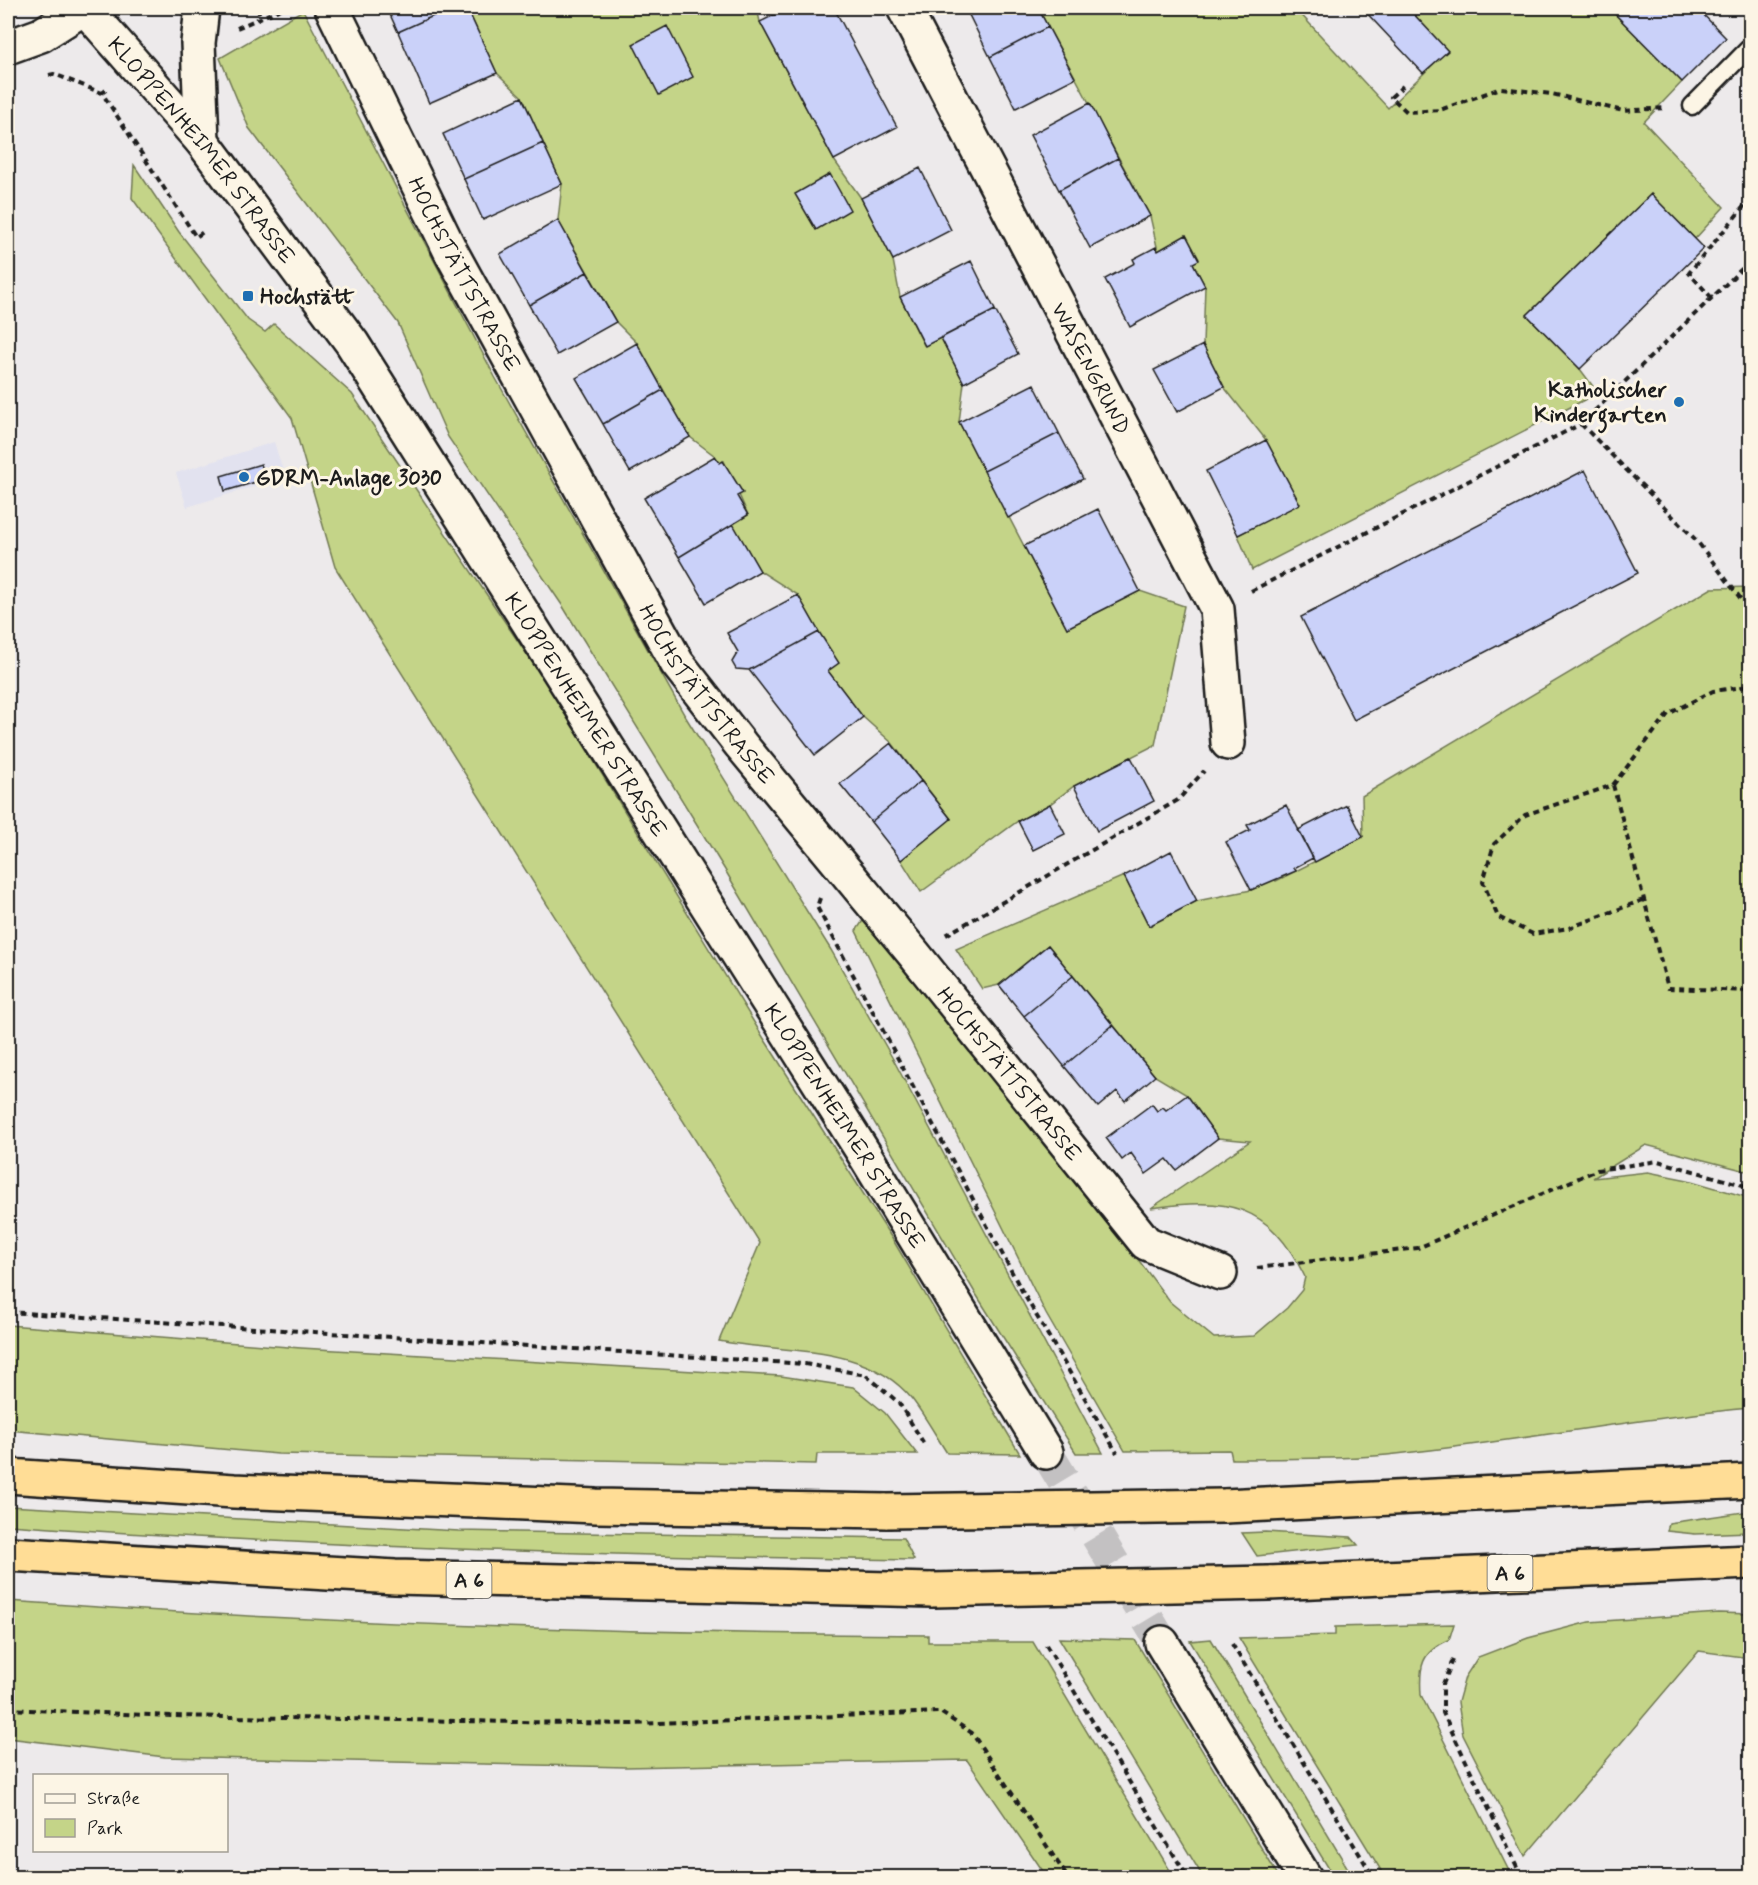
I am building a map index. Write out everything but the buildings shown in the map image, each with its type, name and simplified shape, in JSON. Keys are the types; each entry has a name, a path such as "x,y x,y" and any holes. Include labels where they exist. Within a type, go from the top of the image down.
{"highway":[{"path":"8,1476 234,1491 596,1506 886,1510 1224,1506 1750,1481"},
{"name":"A 6","path":"8,1554 395,1577 932,1590 1269,1583 1750,1562"}],"street":[{"path":"8,47 41,35 84,8"},
{"name":"KLOPPENHEIMER STRASSE","path":"84,8 137,65 202,141 352,343 399,414 472,535 863,1152 1046,1452"},
{"path":"202,8 198,43 202,141"},
{"name":"HOCHSTÄTTSTRASSE","path":"332,8 451,252 677,663 1146,1243 1221,1273"},
{"name":"WASENGRUND","path":"904,8 1217,609 1228,743"},
{"path":"1162,1643 1305,1878"}],"lane":[{"path":"1692,106 1750,47"}],"path":[{"path":"256,8 261,18"},
{"path":"102,93 137,65"},
{"path":"43,76 54,74 102,93 196,237 203,232"},
{"path":"1403,86 1391,97 1407,112 1440,110 1501,88 1552,94 1623,111 1692,106"},
{"path":"1712,298 1689,273 1750,199"},
{"path":"1217,609 1581,424 1750,261"},
{"path":"1581,424 1697,541 1750,611"},
{"path":"1643,900 1569,928 1533,934 1498,917 1483,882 1494,844 1525,815 1613,785 1668,714 1713,691 1750,686"},
{"path":"914,954 1178,800 1228,743"},
{"path":"1613,785 1668,988 1750,991"},
{"path":"830,851 818,907 1022,1291 1117,1453"},
{"path":"1221,1273 1418,1248 1597,1170 1658,1161 1750,1187"},
{"path":"8,1312 805,1364 866,1375 899,1403 926,1448"},
{"path":"1046,1644 1188,1878"},
{"path":"1232,1644 1374,1878"},
{"path":"1453,1660 1443,1684 1443,1713 1522,1878"},
{"path":"8,1709 172,1716 633,1724 940,1712 972,1733 1068,1878"}],"shaded area":[{"name":"GDRM-Anlage 3030","path":"274,442 285,477 187,507 176,473"}],"green space":[{"path":"467,8 757,8 760,22 834,160 861,198 893,260 900,297 924,345 941,338 964,383 959,422 1067,628 1140,591 1184,606 1155,745 1074,786 1050,804 1018,821 921,892 901,860 951,819 892,743 863,717 828,671 819,632 798,595 760,571 733,524 748,515 724,461 720,463 715,456 690,437 637,343 616,322 558,220 562,184 522,97 497,73"},
{"path":"1038,8 1295,8 1388,108 1447,51 1408,8 1609,8 1682,82 1644,122 1724,207 1695,239 1651,194 1527,315 1580,369 1598,393 1252,570 1238,535 1299,503 1266,440 1224,387 1203,345 1205,286 1193,263 1199,259 1186,235 1158,251 1150,216"},
{"path":"303,10 495,377 685,716 831,950 893,1059 1103,1453 1076,1453 974,1291 725,870 562,605 448,437 398,323 249,128 220,58"},
{"path":"134,165 179,232 248,320 265,332 274,324 352,394 546,683 763,1037 893,1240 1020,1454 947,1453 912,1399 893,1381 871,1368 847,1359 822,1354 719,1341 760,1243 335,567 292,418 132,198"},
{"path":"1750,587 1750,1172 1646,1145 1593,1178 1648,1172 1688,1180 1750,1198 1750,1408 1368,1457 1232,1459 1230,1450 1125,1451 1046,1314 856,931 866,916 1116,1230 1170,1302 1214,1338 1254,1336 1287,1308 1302,1290 1305,1277 1291,1252 1276,1233 1260,1220 1224,1205 1202,1204 1151,1208 1250,1141 1218,1138 1187,1095 1155,1076 1048,945 999,985 982,989 956,949 1124,876 1149,926 1197,901 1251,890 1274,878 1276,881 1363,837 1362,796 1712,588"},
{"path":"8,1325 301,1348 781,1376 853,1387 885,1413 917,1454 817,1454 816,1464 278,1454 8,1430"},
{"path":"8,1506 459,1531 903,1538 914,1560 461,1549 121,1533 8,1525"},
{"path":"1750,1511 1750,1532 1695,1534 1667,1531 1669,1523"},
{"path":"1265,1532 1351,1537 1358,1545 1257,1556 1242,1533"},
{"path":"8,1601 468,1626 928,1635 928,1642 1033,1642 1174,1877 1047,1877 967,1760 626,1767 165,1757 8,1738"},
{"path":"1719,1613 1750,1614 1750,1658 1699,1651 1525,1856 1463,1735 1458,1702 1465,1677 1478,1657 1528,1638 1589,1622"},
{"path":"1454,1624 1449,1640 1427,1655 1424,1661 1421,1695 1512,1877 1385,1877 1239,1638 1335,1635 1335,1627"},
{"path":"1059,1638 1135,1640 1279,1877 1203,1877"},
{"path":"1211,1639 1353,1877 1334,1877 1190,1641"}],"tunnel":[{"path":"1046,1452 1162,1643"}],"place":[{"name":"Hochstätt","path":"248,296"},
{"name":"Katholischer Kindergarten","path":"1679,402"},
{"name":"GDRM-Anlage 3030","path":"244,477"}]}
